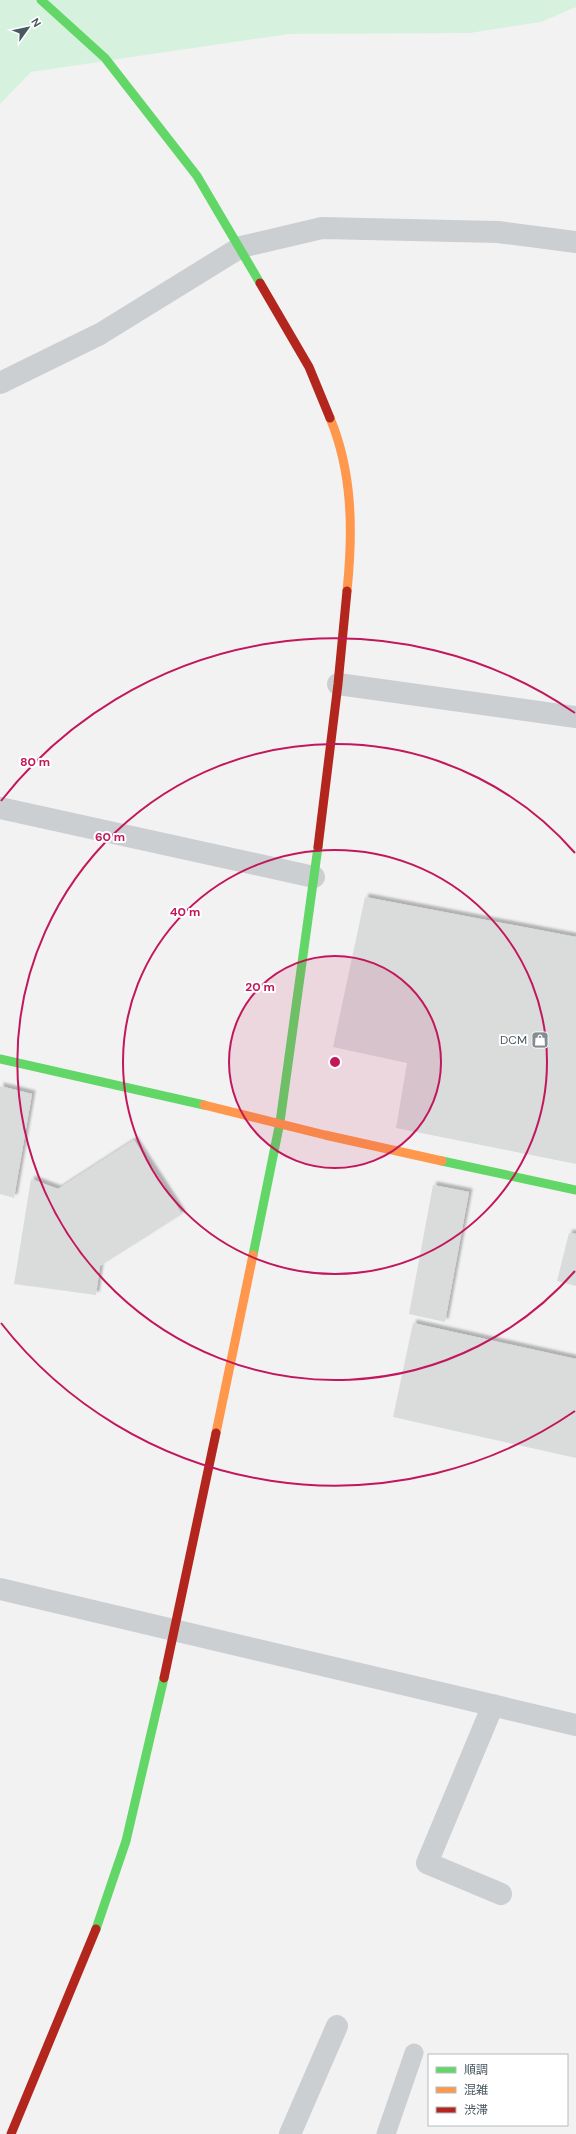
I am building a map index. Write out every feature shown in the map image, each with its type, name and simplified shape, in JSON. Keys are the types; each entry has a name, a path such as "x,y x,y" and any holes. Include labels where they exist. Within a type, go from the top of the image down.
{"street":[{"path":"11,2134 94,1934 126,1841 176,1629 280,1122 314,876 338,684 351,552 348,478 333,425 309,367 241,247 197,176 105,58 41,0"},
{"path":"0,383 100,334 241,247 322,228 498,232 576,242"},
{"path":"338,684 576,717"},
{"path":"0,808 314,876"},
{"path":"0,1059 280,1122 325,1135 576,1190"},
{"path":"0,1589 176,1629 576,1725"},
{"path":"493,1705 427,1863 501,1894"},
{"path":"290,2134 337,2026"}],"lane":[{"path":"386,2134 414,2053"}],"green space":[{"path":"0,0 576,0 576,7 541,22 470,33 289,34 31,72 0,104"}],"building":[{"path":"365,897 576,937 576,1164 396,1128 407,1063 333,1047"},
{"path":"0,1086 32,1094 14,1198 0,1194"},
{"path":"134,1140 182,1214 100,1266 96,1295 14,1284 31,1179 58,1189"},
{"path":"433,1185 469,1192 445,1322 409,1314"},
{"path":"569,1233 576,1234 576,1286 557,1281"},
{"path":"413,1323 576,1359 576,1458 393,1417"}],"traffic: fast":[{"path":"41,0 105,58 197,176 260,283"},
{"path":"253,1255 280,1122 318,847"},
{"path":"0,1059 204,1105"},
{"path":"442,1161 576,1190"},
{"path":"96,1929 126,1841 164,1678"}],"traffic: slow":[{"path":"330,418 338,439 347,482 350,525 347,591"},
{"path":"204,1105 325,1135 442,1161"},
{"path":"216,1433 253,1255"}],"traffic: jam":[{"path":"260,283 309,367 330,418"},
{"path":"318,847 338,684 347,591"},
{"path":"164,1678 216,1433"},
{"path":"11,2134 96,1929"}],"place":[{"name":"DCM","path":"540,1040"}]}
